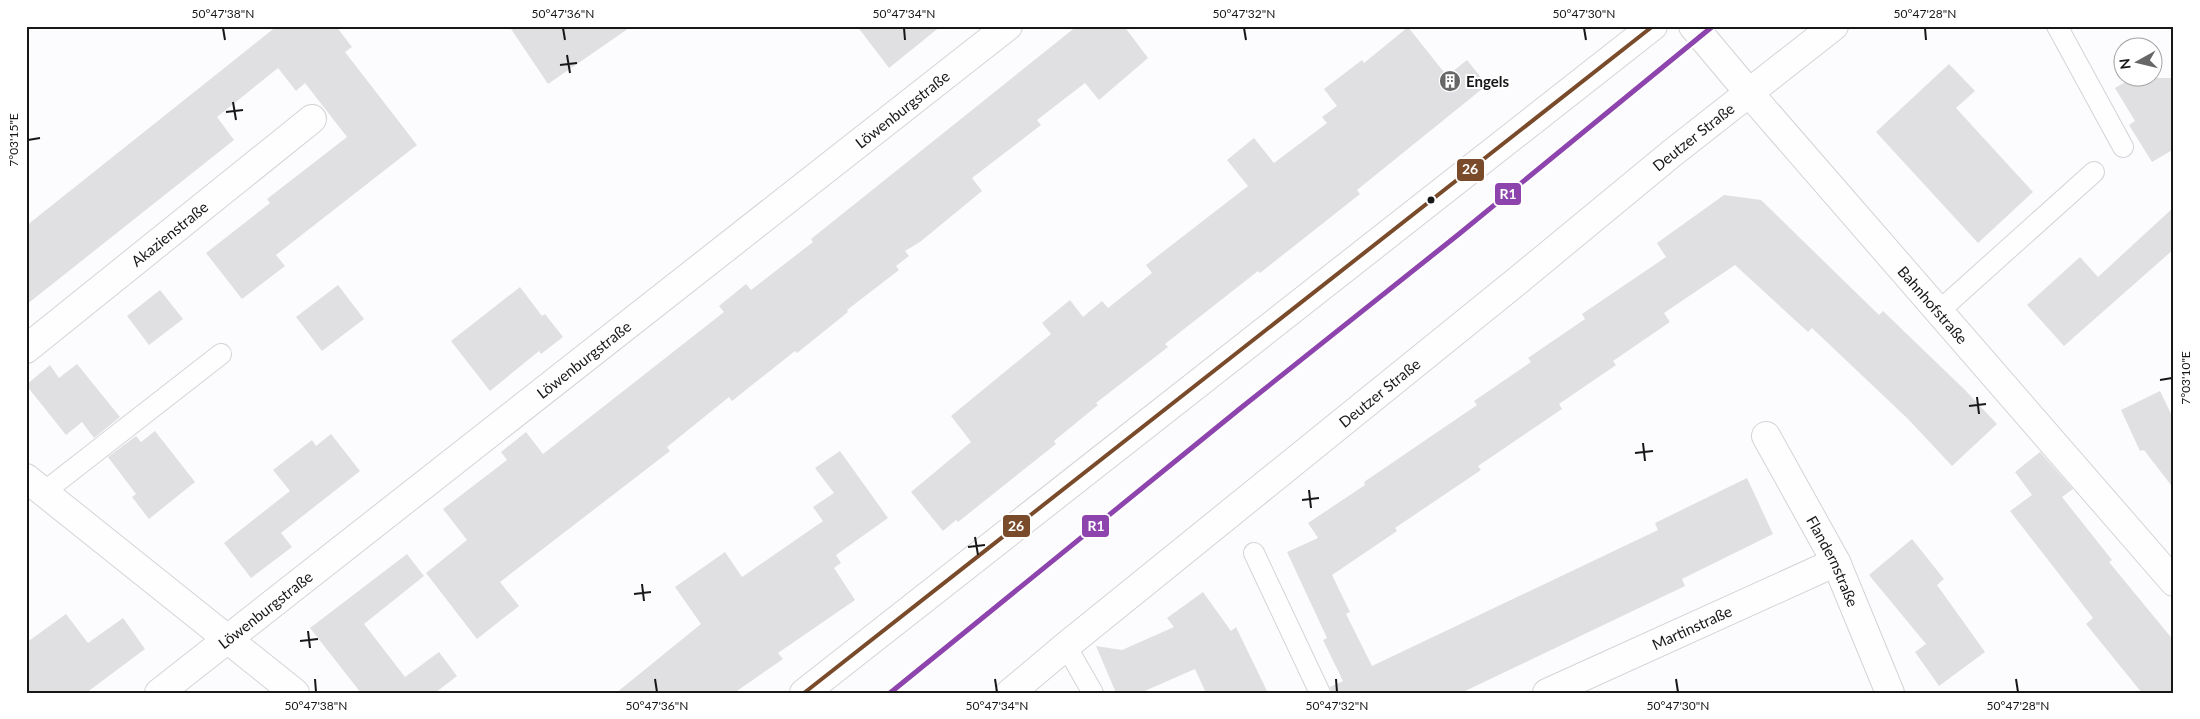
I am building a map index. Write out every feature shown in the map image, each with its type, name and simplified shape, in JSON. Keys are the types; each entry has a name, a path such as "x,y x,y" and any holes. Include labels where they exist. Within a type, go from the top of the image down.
{"street":[{"name":"Löwenburgstraße","path":"159,693 1008,26"},
{"path":"804,693 1653,26"},
{"name":"Bahnhofstraße","path":"1693,26 2174,582"},
{"name":"Deutzer Straße","path":"1010,693 1509,289 1671,154 1750,94 1834,26"},
{"name":"Akazienstraße","path":"26,349 312,119"},
{"name":"Flandernstraße","path":"1766,436 1836,562 1890,693"},
{"path":"35,485 228,638 294,693"},
{"name":"Martinstraße","path":"1547,693 1836,562"}],"lane":[{"path":"2057,26 2123,147"},
{"path":"1939,311 2094,172"},
{"path":"35,485 221,354"},
{"path":"1254,553 1320,693"},
{"path":"1066,646 1093,693"}],"building":[{"path":"277,26 336,26 352,47 345,52 417,145 276,255 285,266 242,299 206,253 270,203 267,199 347,137 305,83 296,91 278,68 217,117 234,140 26,305 26,226"},
{"path":"509,26 632,26 548,84"},
{"path":"857,26 941,26 889,68"},
{"path":"1077,26 1124,26 1148,58 1099,100 1085,83 1037,120 1041,125 972,178 982,191 920,242 905,251 909,256 896,266 899,270 847,310 848,312 797,353 795,351 732,401 729,397 667,447 670,451 500,582 519,606 477,639 426,573 467,540 443,509 507,460 501,452 526,432 543,454 724,312 719,306 746,284 751,290 813,242 811,239"},
{"path":"1408,27 1447,76 1467,60 1487,85 1357,190 1360,194 1260,273 1258,271 1165,344 1168,347 1096,403 1098,405 1054,441 1056,444 958,522 956,520 943,531 911,492 971,442 951,416 1051,334 1042,323 1070,300 1083,317 1102,301 1108,308 1152,273 1146,265 1248,186 1227,160 1254,138 1274,163 1327,123 1322,117 1337,106 1324,89 1362,60 1364,63"},
{"path":"1949,64 1975,91 1956,108 2033,192 1978,243 1876,132"},
{"path":"2162,78 2174,78 2174,149 2152,162 2129,125 2135,121 2115,88 2162,88"},
{"path":"1724,195 1761,200 1879,315 1883,311 1965,390 1997,424 1952,466 1908,419 1812,328 1808,332 1735,265 1664,313 1670,322 1613,361 1616,365 1559,404 1562,409 1478,466 1481,470 1395,528 1397,531 1332,575 1350,612 1346,614 1372,666 1658,530 1655,523 1747,478 1773,534 1682,579 1685,586 1461,693 1332,693 1330,687 1343,681 1323,640 1327,638 1287,552 1318,538 1308,523 1365,485 1364,482 1477,405 1474,401 1531,362 1528,358 1585,319 1582,314 1666,257 1657,243"},
{"path":"2174,207 2174,249 2064,346 2027,305 2080,257 2098,277"},
{"path":"338,285 364,319 322,351 296,317"},
{"path":"520,287 542,316 545,314 563,337 541,354 539,351 490,391 451,341"},
{"path":"160,290 183,319 149,345 127,316"},
{"path":"77,364 120,417 94,438 82,422 66,435 26,385 50,365 59,378"},
{"path":"2160,391 2174,420 2174,489 2144,450 2140,451 2121,410"},
{"path":"155,431 195,482 149,519 132,497 136,494 108,457 136,436 141,442"},
{"path":"331,434 360,471 281,533 292,547 251,578 224,543 290,491 273,470 312,440 316,446"},
{"path":"840,451 888,518 836,555 841,563 834,568 855,600 778,653 783,659 734,693 616,693 701,624 675,587 725,552 742,577 823,521 813,507 834,493 815,468"},
{"path":"2040,452 2073,489 2062,497 2112,560 2109,562 2174,641 2174,693 2142,693 2086,624 2093,618 2010,511 2032,495 2015,472"},
{"path":"1912,539 1944,579 1937,585 1985,652 1939,686 1915,652 1926,644 1869,575"},
{"path":"407,554 424,576 364,624 405,677 439,652 457,676 435,693 361,693 310,628"},
{"path":"1203,592 1231,631 1236,627 1268,693 1206,693 1195,669 1140,693 1116,693 1096,646 1122,650 1174,627 1167,618"},
{"path":"66,614 88,643 123,618 145,649 86,693 26,693 26,643"}],"transit line":[{"name":"26","path":"804,693 1653,26"},
{"name":"R1","path":"890,693 1242,407 1459,234 1713,26"}],"place":[{"name":"Engels","path":"1450,81"}]}
